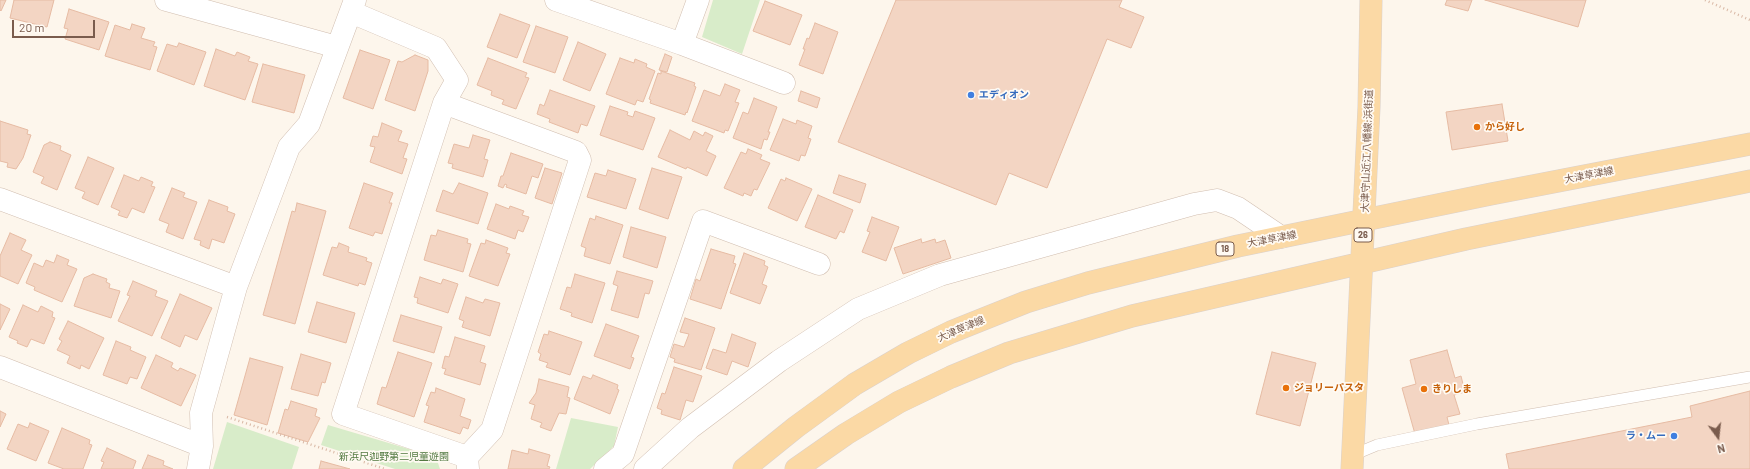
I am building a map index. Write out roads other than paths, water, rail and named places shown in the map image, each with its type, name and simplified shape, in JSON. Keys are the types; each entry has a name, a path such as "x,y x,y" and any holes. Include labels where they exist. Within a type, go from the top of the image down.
{"main road":[{"name":"大津守山近江八幡線;浜街道","path":"1352,462 1364,220 1371,0"},
{"name":"大津草津線","path":"744,469 796,427 855,384 908,353 951,332 1026,302 1088,283 1238,246 1750,144"},
{"path":"796,469 846,434 899,402 950,377 1009,354 1132,316 1484,235 1750,181"}],"street":[{"path":"166,0 336,48"},
{"path":"556,0 682,44 784,84"},
{"path":"682,44 698,0"},
{"path":"198,469 202,446 201,413 236,287 289,147 309,124 336,48 353,6 436,48 457,80 444,103 343,414 467,463 492,430 580,160 576,152 444,103"},
{"path":"0,199 236,287"},
{"path":"645,469 690,428 779,361 858,309 940,275 1194,204 1217,200 1238,208 1282,237"},
{"path":"605,469 622,454 703,221 819,264"},
{"path":"0,367 202,446"}],"lane":[{"path":"1352,462 1377,445 1477,424 1750,376"}],"place":[{"name":"エディオン","path":"971,95"},
{"name":"から好し","path":"1477,127"},
{"name":"ジョリーパスタ","path":"1286,388"},
{"name":"きりしま","path":"1424,389"},
{"name":"ラ・ムー","path":"1674,436"}],"park label":[{"name":"新浜尺迦野第二児童遊園","path":"394,457"}]}
